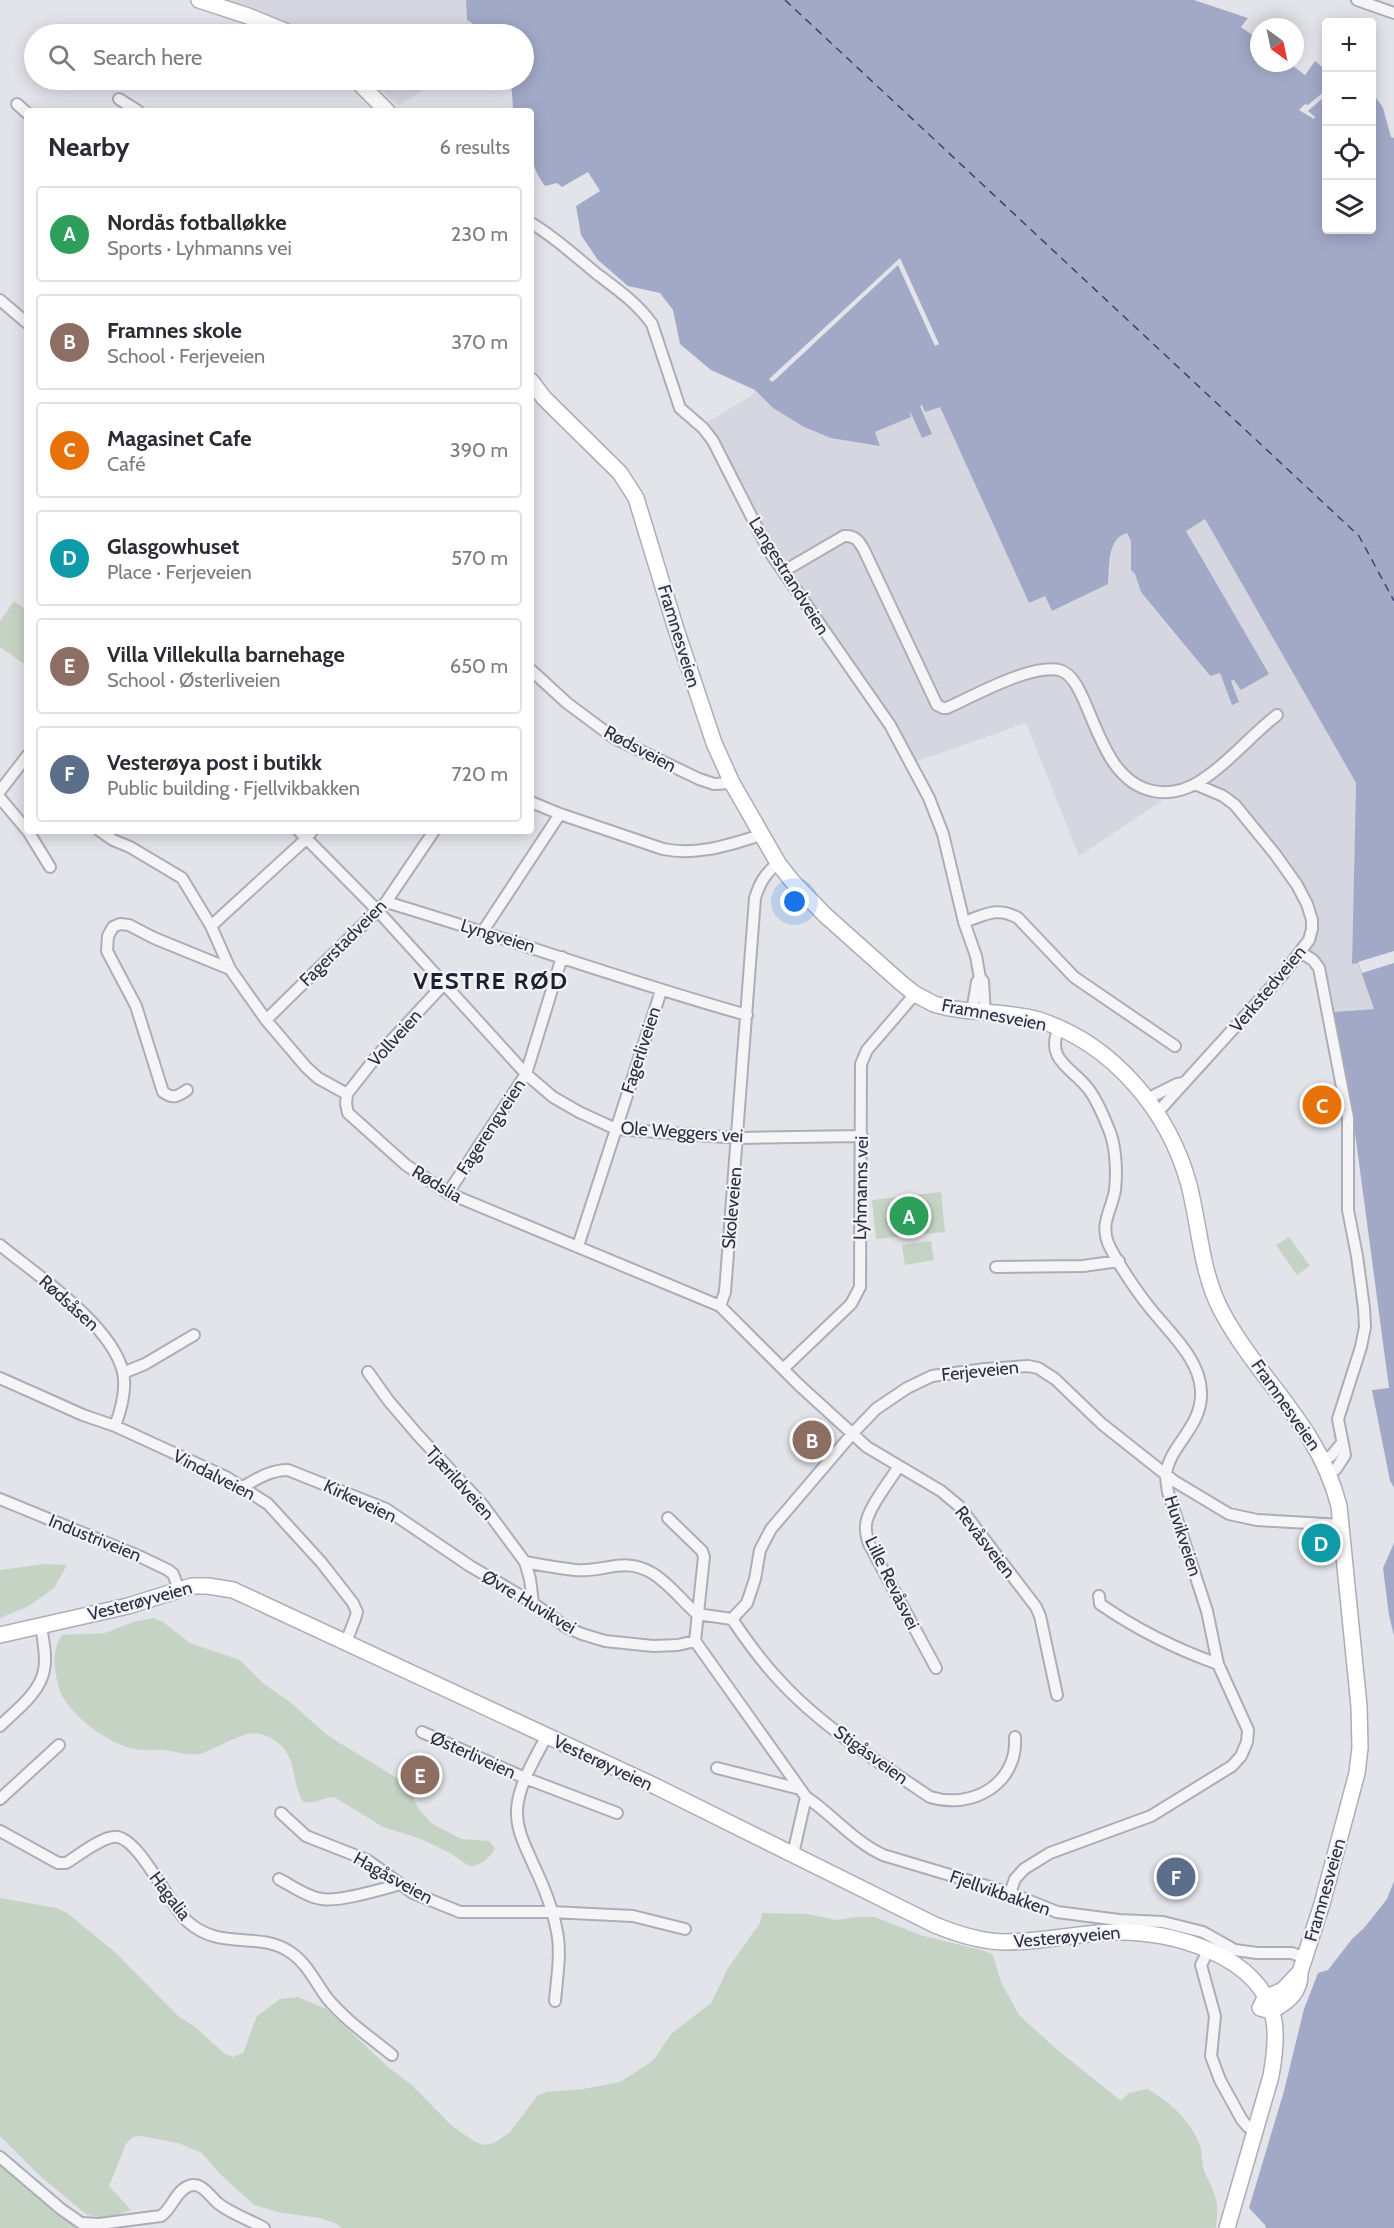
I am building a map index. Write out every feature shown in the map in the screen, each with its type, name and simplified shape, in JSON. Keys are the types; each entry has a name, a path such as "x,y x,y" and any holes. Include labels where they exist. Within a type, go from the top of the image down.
{"main road":[{"path":"199,0 268,24"},
{"path":"366,90 384,108"},
{"name":"Framnesveien","path":"534,385 544,398 620,473 636,498 705,720 732,783 778,863 825,915 915,994 934,1004 979,1013 1037,1020 1059,1028 1098,1051 1120,1070 1147,1099 1157,1113 1180,1159 1189,1186 1206,1274 1214,1295 1239,1339 1308,1433 1326,1467 1339,1506 1342,1526 1359,1706 1360,1748 1354,1792 1300,1982 1295,1994 1288,2001 1266,2006"},
{"name":"Vesterøyveien","path":"0,1635 128,1606 192,1586 233,1590 657,1787 934,1925 979,1939 1005,1942 1136,1932 1170,1937 1208,1951 1266,2006 1274,2043 1271,2076 1227,2228"}],"street":[{"path":"1357,0 1394,13"},
{"path":"119,99 133,108"},
{"path":"17,104 24,110"},
{"name":"Langestrandveien","path":"534,225 549,234 645,313 656,331 680,408 703,428 713,441 769,551 872,699 912,763 939,820 964,922 976,956 980,978 983,981 979,1013"},
{"path":"0,300 24,320"},
{"path":"784,571 844,536 850,535 859,541 864,550 937,705 947,708 1020,675 1055,669 1065,672 1075,684 1113,763 1122,776 1137,786 1155,792 1175,792 1195,784 1214,771 1277,715"},
{"name":"Rødsveien","path":"534,673 567,703 614,738 699,779 714,784 732,783"},
{"path":"0,791 24,760"},
{"name":"Verkstedveien","path":"1157,1113 1221,1044 1300,952 1309,940 1312,929 1312,920 1297,885 1235,805 1223,796 1195,784"},
{"path":"0,798 24,826"},
{"path":"534,803 663,849 678,852 717,849 761,835"},
{"path":"483,931 560,814"},
{"path":"29,834 50,867"},
{"path":"104,834 182,878 211,926 230,969 266,1020 318,1078 347,1094"},
{"path":"211,926 306,834"},
{"name":"Ole Weggers vei","path":"306,834 526,1074 553,1097 579,1112 616,1129 738,1138 862,1136"},
{"name":"Fagerstadveien","path":"266,1020 378,911 432,834"},
{"name":"Skoleveien","path":"720,1306 725,1292 755,898 760,882 766,873 778,863"},
{"name":"Lyngveien","path":"386,902 483,931 661,991 747,1015"},
{"path":"964,922 993,912 1008,912 1018,918 1074,977 1175,1046"},
{"path":"187,1090 175,1097 163,1092 136,1006 107,951 108,936 113,927 120,924 129,925 154,938 230,969"},
{"path":"1300,952 1313,960 1319,968 1343,1089 1348,1118 1348,1210 1357,1256 1365,1327 1338,1419 1345,1455 1341,1463 1326,1467"},
{"name":"Fagerengveien","path":"448,1193 526,1074 562,957"},
{"name":"Vollveien","path":"347,1094 376,1058 444,984"},
{"name":"Fagerliveien","path":"578,1246 661,991"},
{"name":"Lyhmanns vei","path":"783,1369 851,1304 860,1287 861,1064 867,1050 915,994"},
{"name":"Huvikveien","path":"1010,1893 1015,1879 1024,1869 1050,1853 1151,1816 1232,1766 1241,1756 1247,1742 1248,1730 1218,1664 1207,1611 1168,1492 1166,1474 1170,1462 1196,1420 1198,1412 1201,1390 1197,1372 1188,1356 1147,1304 1108,1243 1104,1229 1115,1189 1115,1161 1111,1135 1100,1107 1089,1088 1061,1061 1056,1053 1054,1042 1059,1028"},
{"name":"Verkstedveien","path":"1147,1099 1177,1084 1184,1083"},
{"name":"Rødslia","path":"347,1094 348,1113 362,1127 406,1165 448,1193 720,1306"},
{"name":"Rødsåsen","path":"0,1245 88,1318 108,1341 123,1373 124,1389 115,1426"},
{"path":"996,1267 1083,1266 1119,1261"},
{"path":"720,1306 852,1434"},
{"path":"123,1373 145,1364 194,1335"},
{"name":"Ferjeveien","path":"732,1619 747,1603 755,1579 760,1550 771,1529 876,1409 890,1398 932,1376 985,1369 1028,1366 1038,1368 1055,1379 1102,1424 1166,1474 1189,1491 1229,1514 1257,1520 1342,1526"},
{"name":"Tjærildveien","path":"368,1372 417,1434 482,1504 525,1562 533,1603"},
{"name":"Vindalveien","path":"0,1378 83,1415 115,1426 226,1477 268,1504 291,1527 353,1603 357,1612 356,1619 346,1642"},
{"name":"Revåsveien","path":"852,1434 867,1447 941,1491 959,1506 1027,1595 1040,1616 1057,1695"},
{"name":"Lille Revåsvei","path":"899,1466 870,1512 866,1522 866,1532 869,1544 936,1668"},
{"name":"Kirkeveien","path":"243,1487 264,1474 277,1470 288,1470 386,1509 470,1566"},
{"name":"Industriveien","path":"0,1499 168,1570 173,1574 179,1589"},
{"path":"668,1518 702,1551 704,1557 695,1641 803,1793 793,1854"},
{"name":"Øvre Huvikvei","path":"525,1562 576,1570 599,1570 618,1564 633,1566 650,1572 663,1581 697,1614"},
{"name":"Øvre Huvikvei","path":"470,1566 533,1603 566,1627 582,1634 605,1641 653,1646 678,1646 695,1641"},
{"path":"1098,1596 1100,1604 1133,1624 1184,1651 1218,1664"},
{"path":"697,1614 732,1619"},
{"name":"Stigåsveien","path":"732,1619 747,1642 780,1682 830,1726 930,1797 945,1802 982,1795 992,1789 1012,1764 1016,1752 1015,1737"},
{"path":"0,1726 28,1698 39,1683 44,1670 45,1658 41,1626"},
{"name":"Østerliveien","path":"422,1732 525,1779 617,1814"},
{"name":"Østerliveien","path":"546,1737 525,1779 518,1801 517,1823 556,1925 559,1951 555,2001"},
{"path":"0,1798 59,1745"},
{"path":"717,1768 803,1793"},
{"name":"Fjellvikbakken","path":"803,1793 866,1847 883,1855 1010,1893 1057,1912 1119,1920 1163,1922 1203,1932 1235,1950 1257,1953 1292,1953 1303,1965"},
{"name":"Hagåsveien","path":"281,1813 306,1836 367,1860 413,1893 460,1912 551,1912"},
{"name":"Hagalia","path":"0,1831 58,1863 66,1863 107,1838 116,1836 126,1840 142,1858 182,1916 192,1926 217,1939 265,1943 291,1953 308,1969 337,2008 392,2055"},
{"path":"279,1879 309,1896 323,1900 400,1884"},
{"path":"551,1912 633,1916 685,1929"},
{"path":"1208,1951 1201,1965 1215,2016 1211,2056 1220,2080 1242,2120 1248,2127 1256,2129"},
{"path":"0,2157 81,2223 99,2224 161,2216 167,2212 184,2189 194,2185 204,2188 222,2206 264,2228"}],"shaded area":[{"path":"221,0 466,0 467,20 473,24 290,24"},
{"path":"380,90 424,90 399,105"},
{"path":"755,390 773,408 880,445 875,432 911,417 910,411 922,438 932,433 920,406 940,407 1029,603 1045,596 1052,611 1108,584 1113,543 1121,535 1127,533 1131,541 1131,570 1135,574 1141,592 1209,676 1220,672 1232,704 1239,701 1231,681 1268,674 1186,530 1205,519 1356,783 1352,964 1358,962 1374,1009 1327,1013 1319,968 1300,952 1309,940 1307,904 1235,805 1195,784 1175,792 1079,856 1026,723 912,763 769,551 701,426 751,396"}],"green space":[{"path":"14,601 24,609 24,664 0,647 0,621"},
{"path":"941,1192 945,1232 876,1239 872,1200"},
{"path":"1289,1237 1310,1266 1297,1275 1276,1245"},
{"path":"931,1241 934,1260 905,1265 902,1245"},
{"path":"45,1564 67,1565 54,1588 29,1606 0,1618 0,1570"},
{"path":"153,1618 163,1622 190,1643 240,1660 264,1684 290,1702 327,1735 400,1780 431,1823 461,1839 489,1841 495,1848 493,1851 481,1863 469,1866 450,1853 421,1839 383,1827 334,1797 303,1802 289,1756 276,1741 264,1735 257,1733 240,1736 206,1752 186,1754 135,1749 113,1741 90,1727 63,1698 59,1688 55,1654 62,1635 105,1633 133,1622"},
{"path":"0,1898 57,1908 67,1913 115,1952 178,2016 195,2027 224,2053 233,2057 243,2053 257,2016 280,1999 298,1997 326,2009 388,2067 413,2086 452,2126 475,2142 484,2145 494,2143 510,2132 538,2095 620,2082 648,2064 655,2058 671,2034 711,2003 728,1968 760,1923 762,1913 808,1914 836,1920 875,1917 920,1935 993,1955 1001,1982 1019,2015 1054,2047 1121,2101 1129,2093 1147,2089 1171,2106 1186,2120 1200,2146 1204,2170 1216,2198 1216,2226 1215,2228 341,2228 337,2224 320,2218 282,2213 254,2205 220,2174 202,2153 178,2143 141,2136 133,2137 126,2144 109,2186 131,2210 108,2218 87,2215 40,2176 0,2136"},
{"path":"0,2151 13,2159 92,2228 0,2228"}],"water":[{"path":"466,0 1194,0 1248,18 1241,27 1250,34 1250,72 1301,72 1305,75 1315,61 1322,67 1322,234 1376,234 1376,98 1383,108 1391,137 1394,138 1394,1488 1390,1481 1372,1390 1389,1388 1352,1110 1334,1012 1374,1009 1358,963 1352,964 1356,783 1205,519 1186,531 1269,674 1241,690 1234,680 1231,681 1239,702 1232,705 1220,673 1210,676 1141,592 1135,574 1131,570 1131,541 1127,533 1116,541 1113,547 1108,584 1052,611 1045,596 1029,603 940,407 925,412 922,405 920,406 932,434 922,438 910,411 911,417 875,432 880,446 831,438 804,427 773,408 755,390 711,370 680,344 673,310 660,293 628,286 598,260 581,235 576,206 600,191 588,172 562,187 557,183 545,186 539,177 534,165 534,108 513,108 512,90 534,90 534,24 473,24 467,20"},
{"path":"1394,1543 1394,1636 1383,1568"},
{"path":"1394,1881 1394,2228 1266,2228 1249,2208 1284,2091 1304,2009 1318,1973 1328,1970 1352,1939 1364,1928 1387,1899"}],"pier":[{"path":"1322,93 1322,99 1308,111 1315,117 1314,119 1299,110 1305,104 1308,105"},
{"path":"900,258 939,344 935,346 898,265 776,379 772,382 769,379"},
{"path":"1394,951 1394,963 1362,973 1358,962"}],"ferry route":[{"path":"785,0 1359,536 1394,601"}],"place":[{"name":"Magasinet Cafe","path":"1322,1105"},
{"name":"Nordås fotballøkke","path":"909,1216"},
{"name":"Framnes skole","path":"812,1440"},
{"name":"Glasgowhuset","path":"1321,1543"},
{"name":"Villa Villekulla barnehage","path":"420,1775"},
{"name":"Vesterøya post i butikk","path":"1176,1877"}],"district":[{"name":"VESTRE RØD","path":"491,980"}]}
